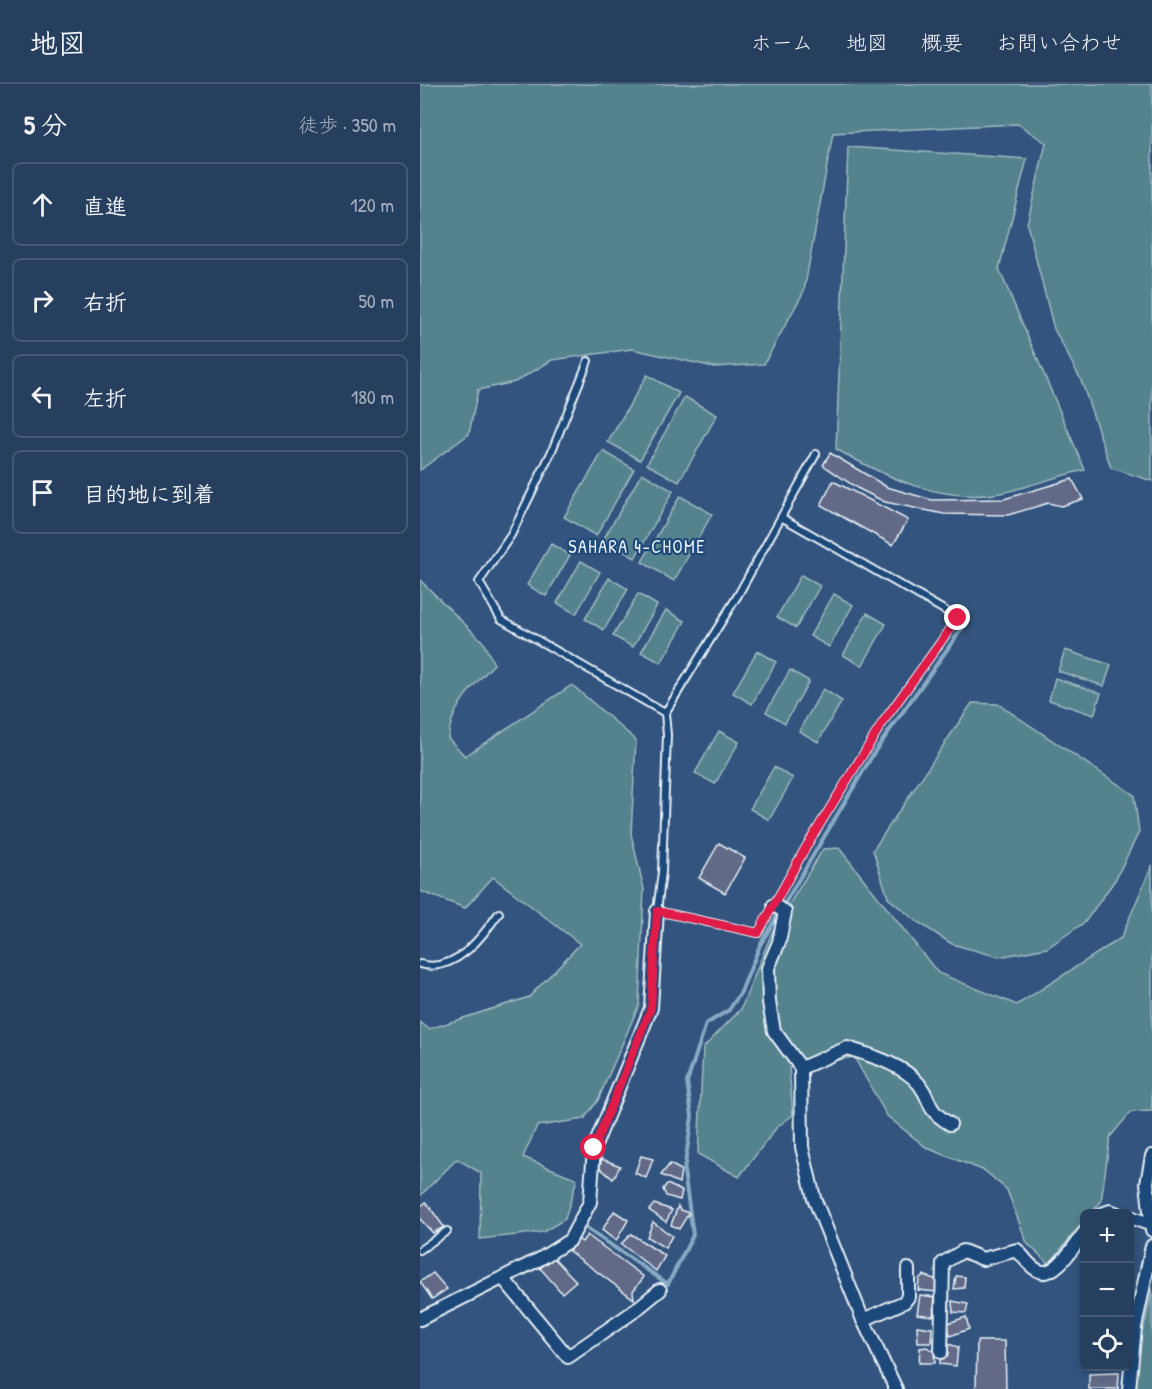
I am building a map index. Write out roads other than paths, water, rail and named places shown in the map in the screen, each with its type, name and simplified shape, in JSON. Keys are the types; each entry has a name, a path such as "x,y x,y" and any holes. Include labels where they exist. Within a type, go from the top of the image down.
{"street":[{"path":"774,905 785,912 779,942 768,968 774,1031 801,1068 802,1148 812,1188 863,1320 896,1389"},
{"path":"420,1319 503,1278 570,1240 590,1202 594,1148 651,1008 657,911"},
{"path":"801,1068 848,1048 871,1056 897,1068 919,1083 934,1114 950,1124"},
{"path":"1152,1156 1147,1183 1152,1230"},
{"path":"1134,1218 1152,1225"},
{"path":"941,1352 944,1263 963,1251 983,1259 1017,1250 1036,1270 1044,1273 1053,1270 1080,1238"},
{"path":"1129,1389 1135,1327 1152,1246"},
{"path":"863,1320 904,1302 908,1297 908,1269"},
{"path":"503,1278 568,1356 633,1312 660,1290"}],"lane":[{"path":"588,361 551,453 516,525 479,582 501,620 665,713"},
{"path":"781,518 958,618 883,722 806,847 758,933 657,911 663,861 667,735 665,713 738,595 816,454"},
{"path":"420,964 444,964 476,944 499,913"},
{"path":"420,1250 447,1231"}],"waterway":[{"path":"586,1228 668,1284 693,1235 684,1171 692,1116 687,1082 706,1024 729,1010 741,992 760,945 875,751 968,620"}],"district":[{"name":"SAHARA 4-CHOME","path":"637,546"}]}
